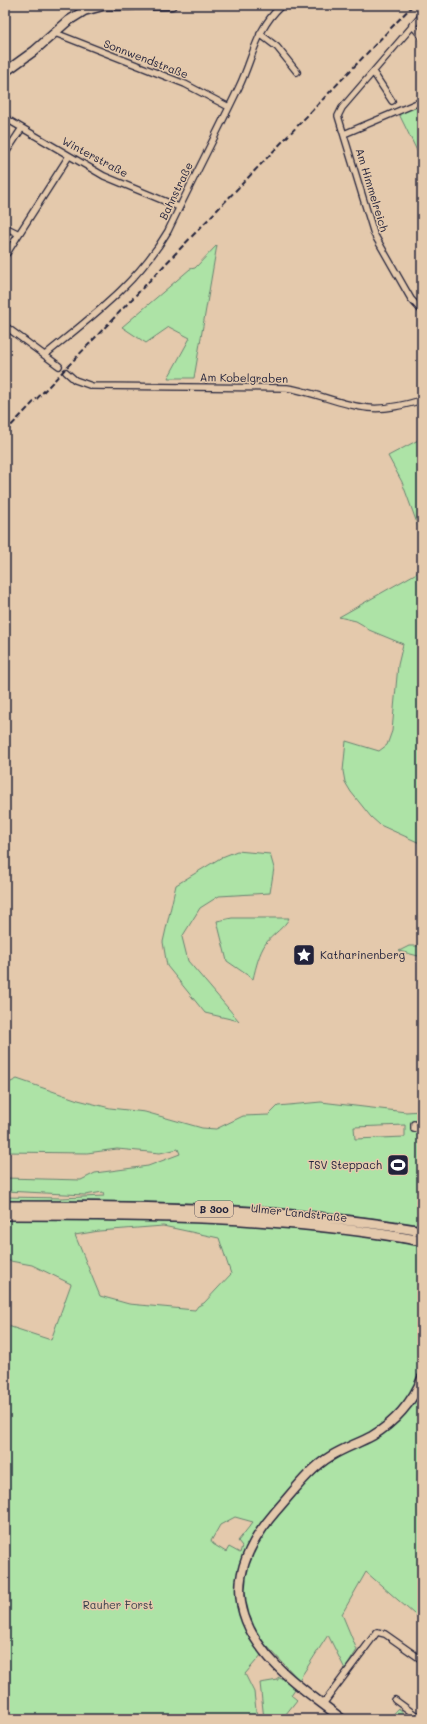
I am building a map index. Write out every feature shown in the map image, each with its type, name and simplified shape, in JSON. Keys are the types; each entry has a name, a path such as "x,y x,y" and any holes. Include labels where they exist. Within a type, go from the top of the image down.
{"main road":[{"name":"Ulmer Landstraße","path":"5,1206 149,1207 238,1210 336,1219 422,1231"},
{"name":"Ulmer Landstraße","path":"5,1215 150,1215 237,1219 321,1227 422,1242"}],"street":[{"path":"5,72 34,51 72,18 96,7 172,5"},
{"name":"Bahnstraße","path":"45,355 108,304 131,282 159,246 229,108 244,76 260,34 268,20 282,5"},
{"name":"Am Himmelreich","path":"422,15 340,111 338,118 374,234 411,299 422,311"},
{"path":"412,25 422,37"},
{"name":"Sonnwendstraße","path":"55,33 185,84 229,108"},
{"path":"260,34 277,46 297,72"},
{"path":"373,72 392,101"},
{"path":"344,134 422,101"},
{"name":"Winterstraße","path":"5,118 108,178 179,207"},
{"path":"5,154 22,128"},
{"path":"7,253 69,156"},
{"path":"5,227 19,234"},
{"path":"5,326 59,366"},
{"name":"Am Kobelgraben","path":"66,372 75,380 92,386 287,388 319,394 358,406 375,408 393,407 422,400"},
{"path":"414,1124 414,1129 422,1128"},
{"path":"342,1719 297,1683 269,1657 250,1628 244,1616 241,1601 240,1590 243,1565 255,1538 266,1523 321,1462 371,1436 397,1417 412,1399 422,1378"},
{"path":"324,1704 377,1632 385,1634 422,1660"},
{"path":"395,1700 421,1719"}],"green space":[{"path":"422,104 422,161 399,114"},
{"path":"217,245 194,378 168,378 190,338 169,327 146,343 122,327 190,269 195,268"},
{"path":"422,438 422,537 402,482 388,456"},
{"path":"422,570 422,844 380,825 371,817 345,782 343,771 346,741 379,751 387,745 392,731 398,665 403,644 369,630 356,621 339,617"},
{"path":"237,851 270,854 274,868 270,893 219,896 200,908 182,937 188,961 239,1021 205,1013 167,966 163,942 176,885 222,857"},
{"path":"232,918 289,918 266,943 261,951 253,979 227,961 217,921"},
{"path":"409,946 422,946 422,957 399,951"},
{"path":"17,1079 78,1100 110,1108 145,1112 202,1128 216,1129 243,1116 269,1115 278,1106 321,1102 406,1112 422,1111 422,1225 319,1212 214,1204 110,1201 5,1202 5,1197 62,1198 104,1196 103,1192 85,1195 5,1191 5,1178 81,1180 95,1173 148,1166 180,1154 178,1149 160,1153 117,1149 87,1153 5,1152 5,1085","holes":["405,1125 405,1137 355,1139 354,1127"]},
{"name":"Rauher Forst","path":"5,1219 182,1220 296,1229 360,1236 422,1246 422,1621 366,1572 342,1614 357,1650 345,1669 328,1635 299,1680 268,1647 245,1674 254,1692 257,1719 5,1719 5,1325 51,1340 71,1284 32,1265 5,1260","holes":["163,1226 219,1238 231,1274 204,1303 198,1306 195,1310 129,1304 100,1296 75,1235 99,1231","235,1517 253,1522 238,1541 242,1546 240,1553 229,1547 226,1552 213,1544 211,1541 220,1525"]},
{"path":"278,1677 281,1679 283,1678 295,1689 291,1695 297,1700 282,1719 264,1719 260,1683 278,1680"},
{"path":"398,1709 411,1719 389,1719"}],"railway":[{"path":"5,432 413,5"}],"place":[{"name":"Katharinenberg","path":"304,955"},
{"name":"TSV Steppach","path":"398,1165"}]}
